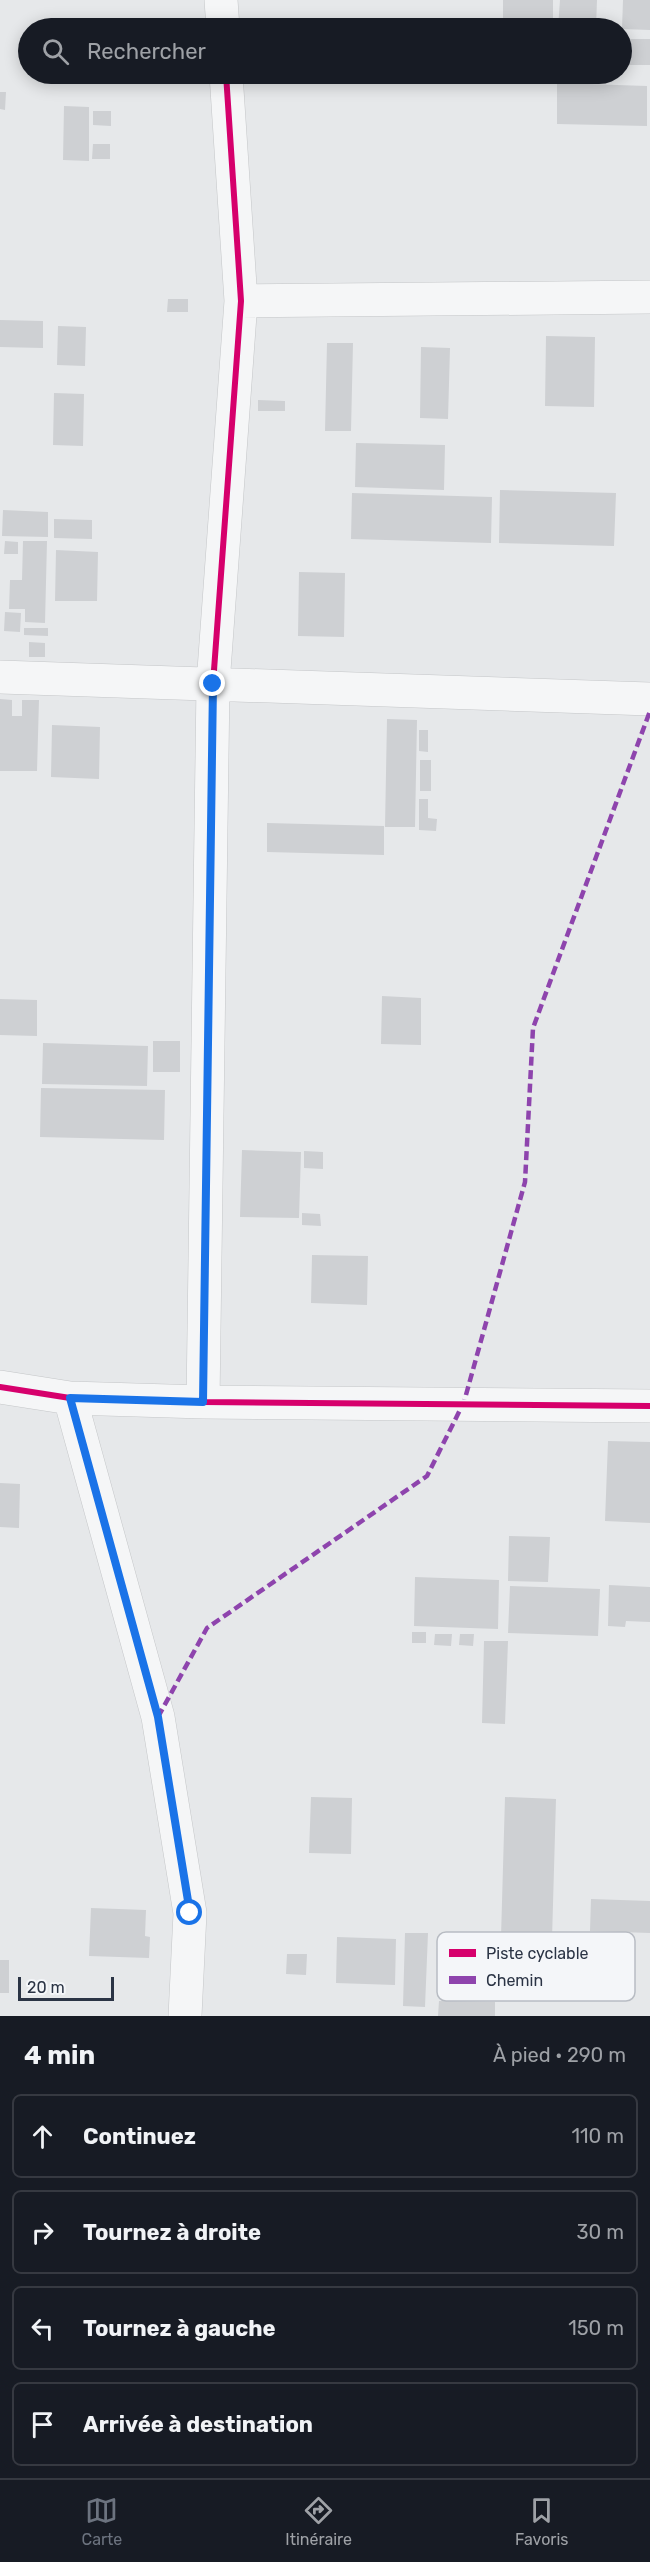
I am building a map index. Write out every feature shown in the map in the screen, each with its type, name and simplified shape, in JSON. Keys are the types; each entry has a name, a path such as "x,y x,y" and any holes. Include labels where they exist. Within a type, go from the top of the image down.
{"street":[{"path":"221,0 222,18"},
{"path":"203,1402 213,684 242,301 227,84"},
{"path":"242,301 650,297"},
{"path":"0,677 650,699"},
{"path":"0,1387 70,1398 203,1402 650,1406"},
{"path":"70,1398 158,1717 190,1913 185,2016"}],"building":[{"path":"503,0 553,0 553,18 503,18"},
{"path":"560,0 597,0 596,18 559,18"},
{"path":"623,0 650,0 650,30 632,29 632,18 622,18"},
{"path":"632,39 650,39 650,65 632,65"},
{"path":"557,84 647,86 647,126 557,124"},
{"path":"0,92 6,92 5,110 0,109"},
{"path":"64,106 89,107 89,161 63,160"},
{"path":"93,111 111,111 111,126 93,125"},
{"path":"93,144 110,144 110,159 92,159"},
{"path":"168,299 188,299 188,312 167,312"},
{"path":"0,320 43,321 43,348 0,347"},
{"path":"58,326 86,327 85,366 57,365"},
{"path":"546,336 595,337 594,407 545,406"},
{"path":"327,343 353,343 351,431 325,431"},
{"path":"421,347 450,348 448,419 420,418"},
{"path":"54,393 84,394 83,446 53,445"},
{"path":"258,400 285,401 285,411 258,411"},
{"path":"356,443 445,445 444,490 355,487"},
{"path":"500,490 616,493 614,546 499,543"},
{"path":"352,493 492,497 491,543 351,539"},
{"path":"3,510 48,512 48,537 2,536"},
{"path":"54,519 92,520 92,539 54,538"},
{"path":"5,541 18,542 18,554 4,554"},
{"path":"23,541 47,541 45,623 25,622 25,609 9,609 10,580 22,580"},
{"path":"56,550 98,552 97,601 55,601"},
{"path":"299,572 345,573 344,637 298,636"},
{"path":"5,612 21,613 20,632 4,631"},
{"path":"24,628 48,628 48,636 24,635"},
{"path":"29,642 45,643 45,657 29,657"},
{"path":"0,699 12,700 12,716 22,716 22,700 39,700 37,771 0,771"},
{"path":"387,719 417,720 415,827 385,827"},
{"path":"52,725 100,727 99,779 51,777"},
{"path":"419,730 428,730 428,752 419,751"},
{"path":"420,760 431,760 431,791 420,791"},
{"path":"419,799 428,799 428,818 437,819 436,831 419,830"},
{"path":"267,823 384,826 384,855 267,852"},
{"path":"382,996 421,998 421,1045 381,1044"},
{"path":"0,999 37,1000 37,1036 0,1035"},
{"path":"153,1041 180,1041 180,1072 153,1072"},
{"path":"43,1043 148,1046 147,1086 42,1084"},
{"path":"41,1088 165,1090 164,1140 40,1137"},
{"path":"242,1150 301,1152 299,1218 240,1217"},
{"path":"304,1151 323,1152 323,1169 304,1168"},
{"path":"302,1213 320,1214 321,1226 302,1225"},
{"path":"312,1255 368,1256 367,1305 311,1303"},
{"path":"608,1441 650,1442 650,1523 605,1521"},
{"path":"0,1483 20,1484 19,1528 0,1527"},
{"path":"509,1536 550,1537 548,1582 508,1581"},
{"path":"415,1577 499,1580 498,1629 414,1626"},
{"path":"609,1585 650,1587 650,1622 626,1621 625,1627 608,1626"},
{"path":"510,1586 600,1589 598,1636 508,1633"},
{"path":"412,1632 426,1632 426,1643 412,1643"},
{"path":"435,1634 452,1634 451,1646 434,1645"},
{"path":"460,1634 474,1634 473,1646 459,1645"},
{"path":"484,1641 508,1641 505,1724 482,1723"},
{"path":"311,1797 352,1798 351,1854 309,1853"},
{"path":"505,1797 556,1799 552,1932 501,1932"},
{"path":"591,1899 650,1901 650,1933 590,1931"},
{"path":"91,1908 146,1910 145,1936 150,1937 149,1958 89,1956"},
{"path":"405,1933 428,1933 425,2007 403,2006"},
{"path":"337,1937 396,1939 395,1985 336,1983"},
{"path":"287,1954 307,1954 306,1975 286,1974"},
{"path":"0,1960 9,1960 9,1993 0,1993"},
{"path":"439,2001 495,2002 495,2016 438,2016"}],"marked path":[{"path":"158,1717 207,1628 427,1476 464,1402 525,1182 533,1028 650,711"}],"cycle path":[{"path":"203,1402 213,684 241,301 227,84"},
{"path":"0,1387 70,1398 203,1402 650,1406"}],"route":[{"path":"190,1913 158,1717 70,1398 203,1402 213,684"}]}
